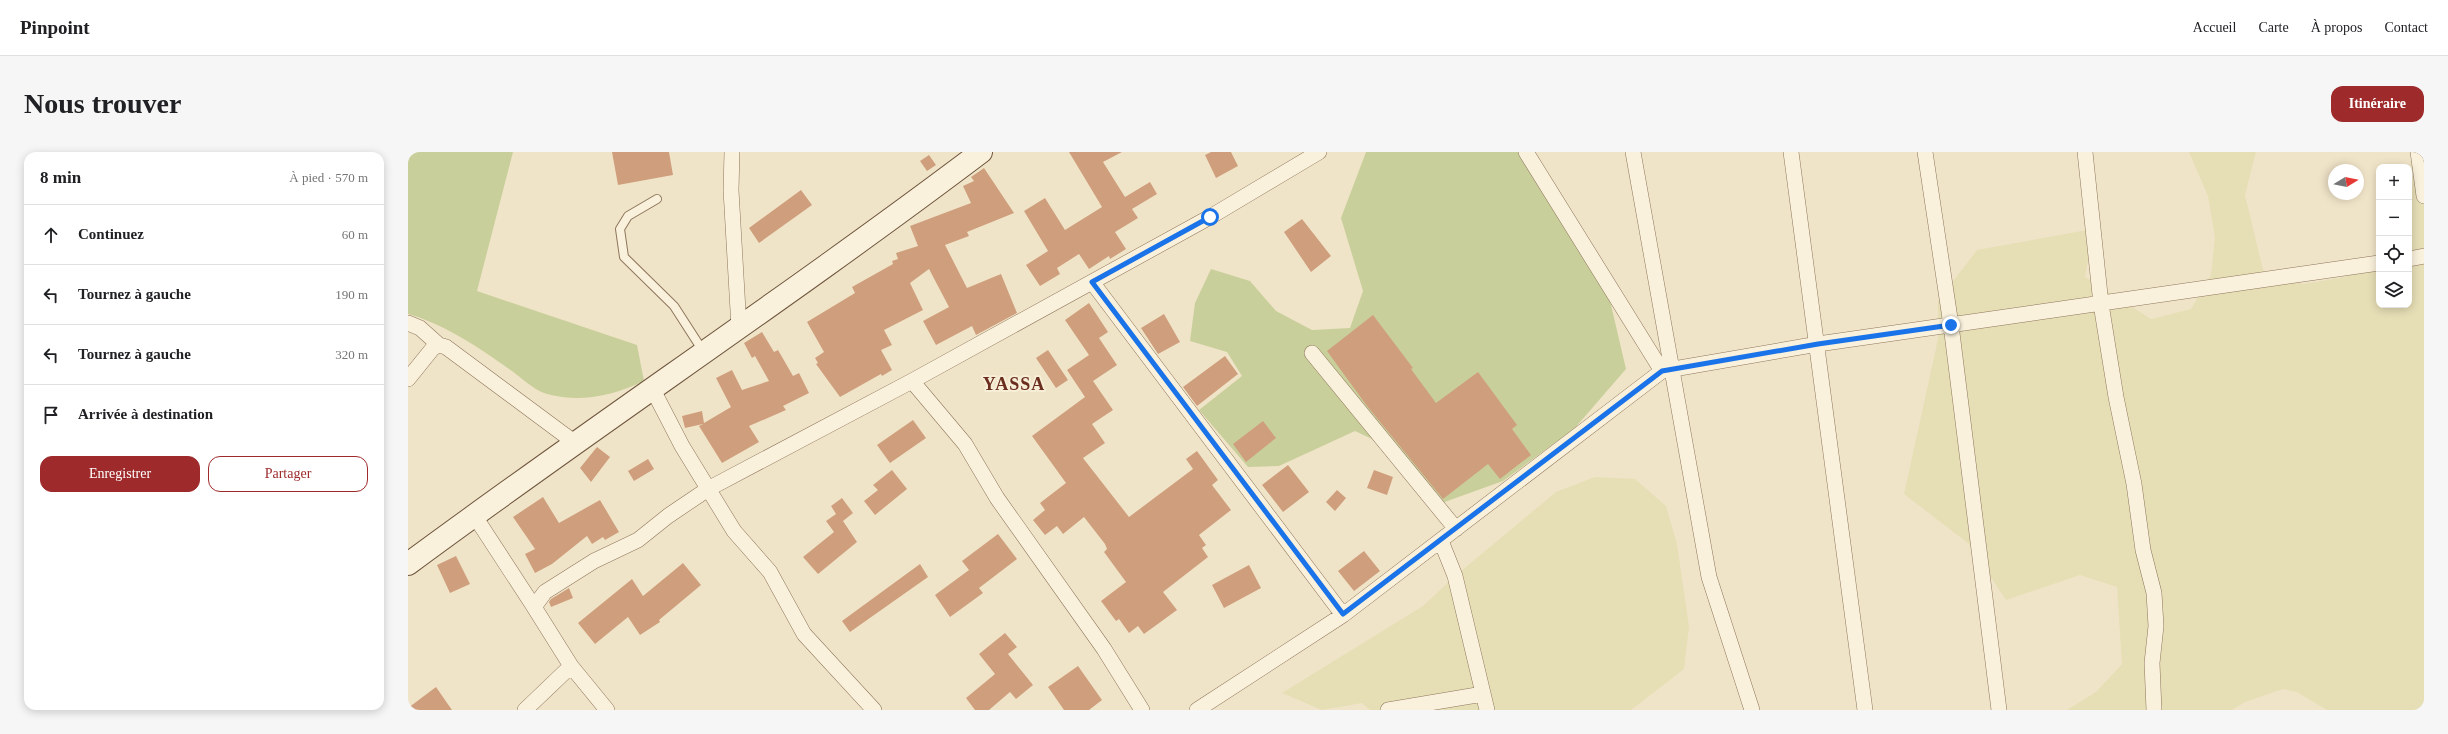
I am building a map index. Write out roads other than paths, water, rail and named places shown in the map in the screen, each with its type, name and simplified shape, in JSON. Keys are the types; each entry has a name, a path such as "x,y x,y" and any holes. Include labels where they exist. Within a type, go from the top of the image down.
{"main road":[{"path":"408,564 574,442 739,328 981,152"}],"street":[{"path":"732,152 731,190 739,328"},
{"path":"534,607 545,592 594,561 638,540 668,516 708,489 912,381 1210,217 1319,152"},
{"path":"1526,152 1667,370"},
{"path":"1633,152 1667,370 1709,577 1752,710"},
{"path":"1791,152 1818,344 1865,710"},
{"path":"1925,152 1951,325 1999,710"},
{"path":"2085,152 2101,304 2116,397 2134,484 2142,550 2154,593 2156,626 2152,663 2154,710"},
{"path":"2418,152 2424,196"},
{"path":"2412,258 2424,256"},
{"path":"1197,710 1343,614 1441,542 1456,529 1667,370 1818,344 2376,263"},
{"path":"1092,282 1343,614"},
{"path":"408,323 420,328 439,345 446,347 486,375 574,442"},
{"path":"408,379 433,348 439,345"},
{"path":"1312,353 1456,529"},
{"path":"912,381 965,444 997,498 1104,649 1142,710"},
{"path":"652,388 708,489 734,531 770,572 804,634 874,710"},
{"path":"474,515 571,666 607,710"},
{"path":"1441,542 1455,576 1487,710"},
{"path":"525,710 571,666"},
{"path":"1388,710 1483,694"}],"lane":[{"path":"657,198 628,216 620,229 624,257 674,306 704,352"}],"district":[{"name":"YASSA","path":"1014,384"}]}
